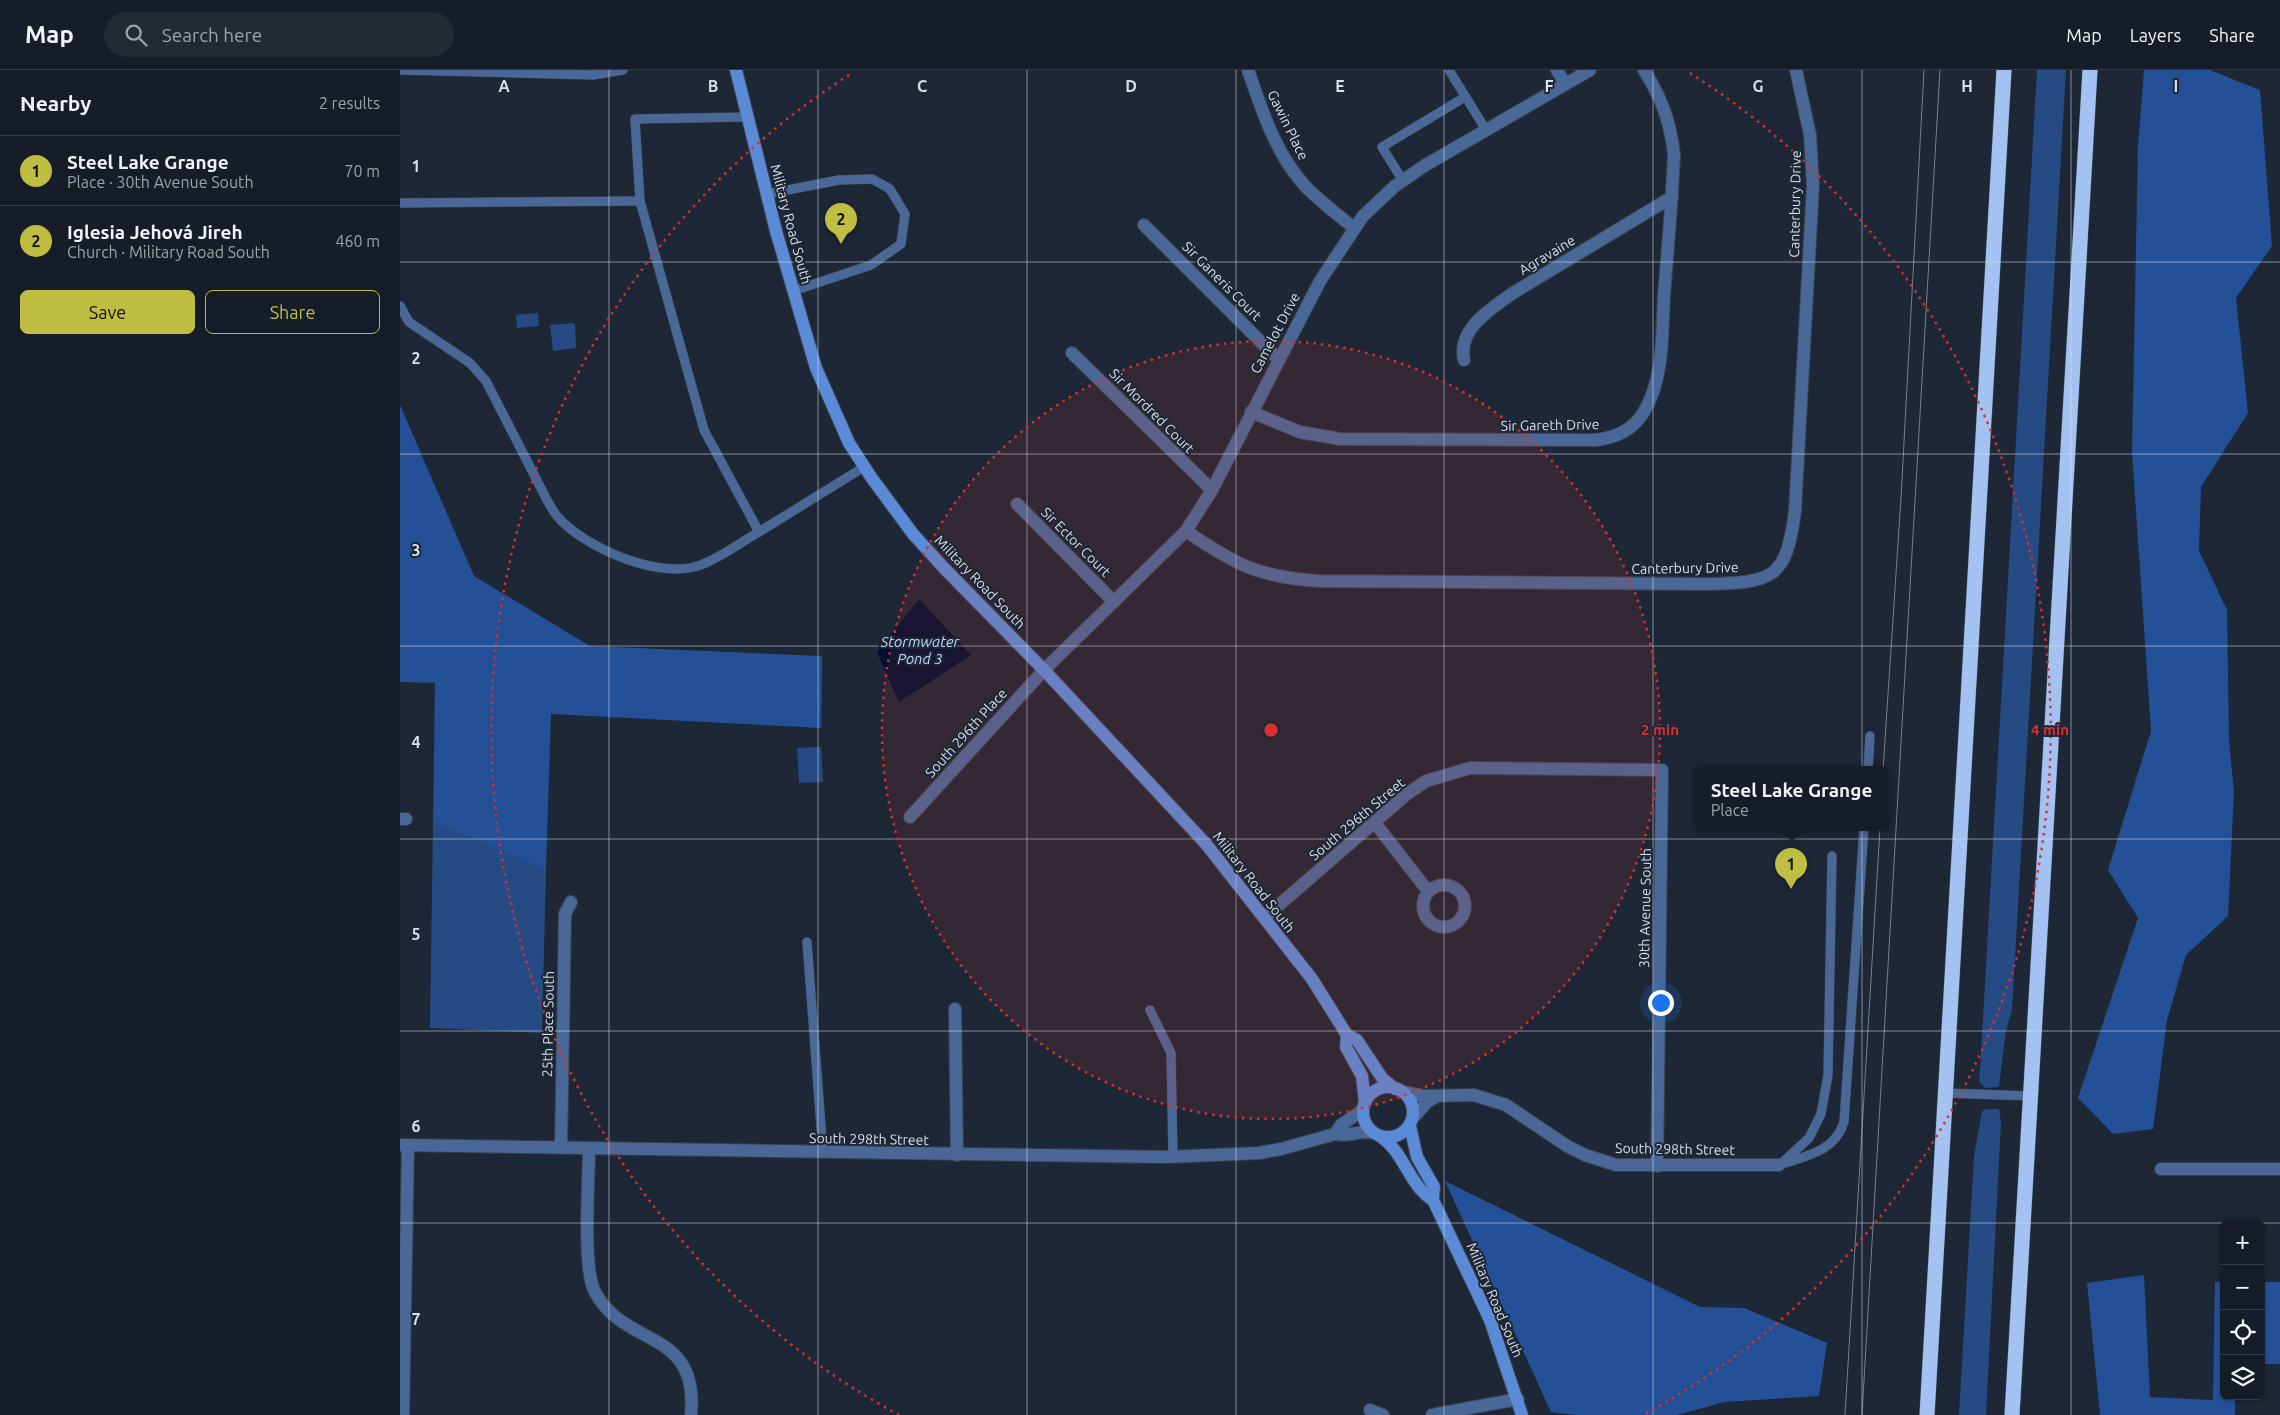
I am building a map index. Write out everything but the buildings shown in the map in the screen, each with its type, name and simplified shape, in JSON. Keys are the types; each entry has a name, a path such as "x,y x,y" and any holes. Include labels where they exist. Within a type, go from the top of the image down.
{"highway":[{"path":"1927,1415 2004,70"},
{"path":"2012,1415 2090,70"}],"main road":[{"name":"Military Road South","path":"736,70 793,291 824,388 849,443 864,467 913,534 1044,670 1206,844 1312,979 1347,1035 1358,1040 1382,1078 1399,1090"},
{"name":"Military Road South","path":"1347,1035 1346,1047 1362,1076 1364,1106"},
{"path":"1384,1087 1399,1090 1411,1102 1412,1122 1398,1136 1377,1135 1364,1119 1364,1106 1376,1090 1384,1087"},
{"name":"Military Road South","path":"1412,1122 1417,1157 1434,1187 1433,1200 1490,1320 1522,1415"},
{"name":"Military Road South","path":"1377,1135 1395,1149 1421,1193 1433,1200"}],"street":[{"name":"Gawin Place","path":"1248,70 1273,135 1289,164 1306,187 1354,228"},
{"path":"1557,70 1565,84"},
{"name":"Camelot Drive","path":"1044,670 1186,531 1212,490 1278,359 1320,281 1354,228 1373,206 1424,166 1590,70"},
{"name":"Sir Gareth Drive","path":"1251,412 1300,432 1351,439 1584,441 1603,439 1623,433 1644,412 1657,372 1672,197 1674,154 1670,125 1656,89 1644,70"},
{"name":"Canterbury Drive","path":"1186,531 1214,550 1250,570 1280,578 1312,581 1708,584 1754,581 1776,571 1788,552 1796,511 1813,185 1811,141 1796,70"},
{"name":"Agravaine","path":"1464,360 1462,345 1466,336 1495,306 1513,293 1672,197"},
{"name":"Sir Ganeris Court","path":"1144,225 1278,359"},
{"name":"Sir Mordred Court","path":"1072,353 1212,490"},
{"name":"Sir Ector Court","path":"1017,504 1114,602"},
{"name":"South 296th Place","path":"910,817 1044,670"},
{"name":"South 296th Street","path":"1264,918 1407,794 1426,781 1470,768 1662,770"},
{"name":"30th Avenue South","path":"1657,1166 1662,770"},
{"path":"1375,823 1428,891"},
{"name":"25th Place South","path":"561,1148 565,914 571,902"},
{"path":"955,1009 957,1155"},
{"name":"South 298th Street","path":"1399,1090 1424,1096 1474,1095 1506,1105 1567,1146 1601,1161 1623,1166 1779,1165"},
{"path":"1412,1122 1427,1102 1439,1095"},
{"name":"South 298th Street","path":"1335,1134 1341,1125 1364,1106"},
{"name":"South 298th Street","path":"404,1145 1173,1157 1259,1153 1335,1134 1344,1136 1360,1132 1377,1135"},
{"path":"403,1415 404,1145"},
{"path":"589,1149 589,1267 594,1291 601,1302 624,1322 670,1350 683,1364 690,1381 691,1415"},
{"path":"2161,1169 2280,1169"},
{"path":"1432,1415 1518,1399"},
{"path":"1370,1410 1383,1415"}],"lane":[{"path":"400,70 593,75 623,70"},
{"path":"1449,70 1486,130"},
{"path":"1403,181 1382,147 1465,97"},
{"path":"747,117 635,119 640,201 704,430 759,532"},
{"path":"767,194 839,180 872,179 890,189 905,214 901,244 871,265 793,291"},
{"path":"400,203 640,201"},
{"path":"400,306 409,322 470,362 486,381 557,516 603,550 636,562 683,569 702,565 864,467"},
{"path":"1868,766 1870,736"},
{"path":"1779,1165 1829,1146 1841,1131 1844,1122 1864,831"},
{"path":"1779,1165 1810,1138 1821,1114 1828,1075 1832,856"},
{"path":"807,942 823,1153"},
{"path":"1150,1010 1171,1053 1173,1157"},
{"path":"1946,1093 2030,1096"}],"shaded area":[{"path":"2037,70 2066,70 2012,1010 2006,1031 1999,1087 1985,1088 1979,1081"},
{"path":"2144,70 2210,70 2260,90 2272,246 2236,298 2248,413 2201,487 2199,551 2227,610 2229,740 2234,792 2228,916 2186,955 2167,1020 2153,1129 2113,1134 2078,1098 2138,918 2108,870 2151,731 2132,452 2138,146"},
{"path":"538,313 539,326 517,328 516,315"},
{"path":"573,323 575,325 576,348 553,351 550,325"},
{"path":"400,405 474,576 590,646 822,656 821,728 551,714 546,870 433,822 435,683 400,682"},
{"path":"821,747 823,782 799,783 797,748"},
{"path":"433,822 546,870 542,1033 430,1028"},
{"path":"1986,1109 1999,1109 2001,1122 1986,1415 1959,1415 1974,1156 1982,1111"},
{"path":"1445,1181 1700,1307 1744,1308 1827,1343 1819,1396 1725,1402 1677,1415 1575,1415 1551,1412"},
{"path":"2144,1275 2150,1397 2213,1400 2215,1282 2220,1282 2220,1400 2235,1400 2235,1415 2100,1415 2087,1283"},
{"path":"2265,1282 2280,1282 2280,1364 2265,1364"}],"water":[{"name":"Stormwater Pond 3","path":"919,599 971,655 899,702 877,652"}],"tram line":[{"path":"1883,766 1901,498 1924,70"},
{"path":"1862,1415 1940,70"},
{"path":"1845,1415 1880,831"}],"place":[{"name":"Iglesia Jehová Jireh","path":"841,244"},
{"name":"Steel Lake Grange","path":"1791,889"}]}
